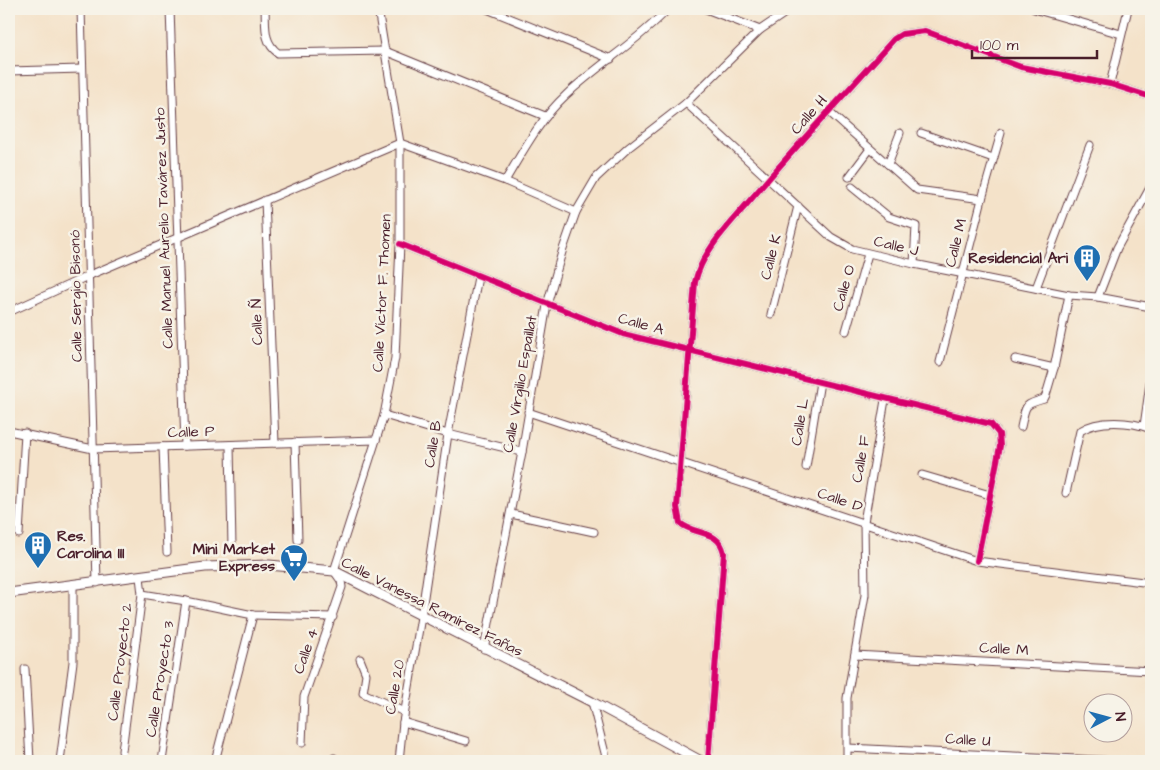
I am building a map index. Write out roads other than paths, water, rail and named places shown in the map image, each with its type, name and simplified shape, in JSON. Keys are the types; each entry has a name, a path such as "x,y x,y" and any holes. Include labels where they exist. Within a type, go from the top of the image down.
{"street":[{"name":"Calle Sergio Bisonó","path":"81,9 90,275 97,583"},
{"name":"Calle Manuel Aurelio Tavárez Justo","path":"170,9 185,446"},
{"path":"265,9 266,37 270,47 278,53 385,51 545,116"},
{"name":"Calle Víctor F. Thomen","path":"334,571 384,415 395,358 400,244 400,143 378,9"},
{"path":"487,9 611,59"},
{"path":"505,181 545,116 566,94 648,30 668,9"},
{"path":"706,9 760,30"},
{"name":"Calle Virgilio Espaillat","path":"484,649 511,514 547,305 576,212 596,178 628,148 686,104 760,30 791,9"},
{"path":"1034,9 1050,10 1121,34"},
{"path":"1110,84 1128,9"},
{"name":"Calle H","path":"708,761 724,553 722,544 717,538 680,523 677,506 688,349 698,270 719,237 768,179 894,39 902,34 925,31 1021,67 1110,84 1151,96"},
{"path":"9,71 82,69"},
{"name":"Calle J","path":"686,104 842,244 868,254 962,274 1069,295 1098,297 1151,307"},
{"path":"829,112 917,190 982,199"},
{"path":"888,164 900,133"},
{"path":"921,133 993,158"},
{"name":"Calle M","path":"940,362 1001,133"},
{"path":"9,312 90,275 400,143 505,181 576,212"},
{"path":"1036,288 1090,144"},
{"path":"849,176 870,149"},
{"path":"1098,297 1117,248 1151,186"},
{"path":"852,187 889,217 916,226 914,264"},
{"name":"Calle Ñ","path":"265,200 275,443"},
{"name":"Calle K","path":"771,314 798,206"},
{"name":"Calle A","path":"400,244 547,305 623,334 820,382 885,400 991,424 999,434 1000,446 990,495"},
{"name":"Calle O","path":"846,331 868,254"},
{"name":"Calle B","path":"421,617 448,434 478,277"},
{"path":"1022,427 1028,404 1031,401 1045,398 1054,368 1069,295"},
{"path":"1015,359 1054,368"},
{"path":"1066,493 1080,431 1099,423 1148,427 1151,376"},
{"name":"Calle L","path":"806,467 820,382"},
{"name":"Calle F","path":"855,655 865,595 864,522 885,400"},
{"name":"Calle D","path":"528,412 681,461 977,561 1151,583"},
{"path":"384,415 448,434 522,452"},
{"name":"Calle P","path":"9,431 93,449 376,440"},
{"path":"19,534 25,433"},
{"path":"295,442 298,540"},
{"path":"230,445 232,547"},
{"path":"163,447 167,552"},
{"path":"922,475 990,495 977,561"},
{"path":"511,514 594,532"},
{"name":"Calle Vanessa Ramírez Fañas","path":"9,593 97,583 205,567 269,565 334,571 484,649 592,702 701,761"},
{"name":"Calle 4","path":"302,743 304,697 342,587 341,581 334,571"},
{"name":"Calle Proyecto 2","path":"122,751 142,594 140,576"},
{"path":"60,761 73,662 73,586"},
{"path":"142,594 186,600 253,615 333,617"},
{"name":"Calle Proyecto 3","path":"162,761 186,600"},
{"path":"215,761 253,615"},
{"name":"Calle 20","path":"399,761 404,712 421,617"},
{"path":"847,761 847,698 855,655"},
{"name":"Calle M","path":"855,655 1151,671"},
{"path":"360,659 366,674 363,693 404,712"},
{"path":"25,669 30,761"},
{"path":"592,702 607,761"},
{"path":"403,722 466,742"},
{"name":"Calle U","path":"848,748 1118,761"},
{"path":"684,752 687,761"}],"place":[{"name":"Residencial Ari","path":"1087,282"},
{"name":"Res. Carolina III","path":"38,569"},
{"name":"Mini Market Express","path":"294,582"}]}
